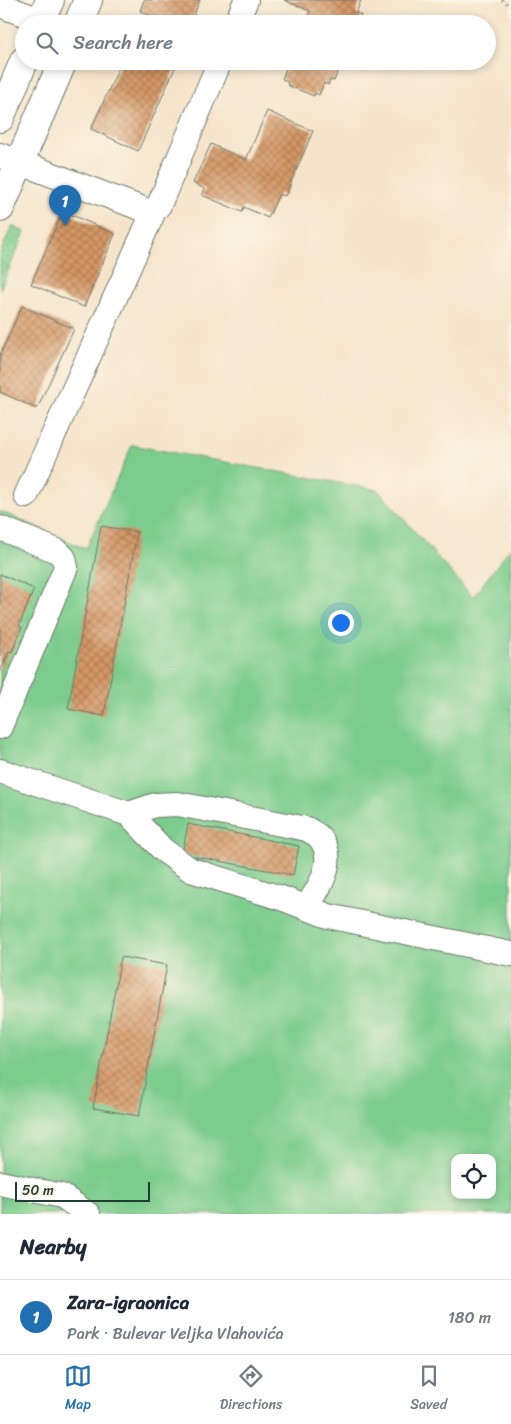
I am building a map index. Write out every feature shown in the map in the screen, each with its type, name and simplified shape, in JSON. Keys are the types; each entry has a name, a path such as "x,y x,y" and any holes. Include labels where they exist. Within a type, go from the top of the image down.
{"main road":[{"path":"82,15 88,0"},
{"path":"0,118 20,70"},
{"path":"0,208 10,159 58,70"}],"street":[{"path":"240,15 246,0"},
{"path":"0,5 44,15"},
{"path":"26,496 154,211 159,205 216,70"},
{"path":"10,159 148,211 154,211"},
{"path":"0,528 57,551 64,558 66,568 0,727"},
{"path":"0,771 129,814 162,850 191,870 284,899 328,916 511,954"},
{"path":"129,814 154,805 178,804 306,829 319,837 326,850 327,867 321,886 306,908"},
{"path":"0,1183 62,1196 88,1214"}],"path":[{"path":"502,0 511,6"}],"green space":[{"path":"12,226 25,232 0,290 0,253"},
{"path":"132,445 378,490 473,597 511,547 511,1214 0,1214 0,511 86,549"}],"building":[{"path":"144,0 200,0 194,15 150,15 140,11"},
{"path":"284,0 361,0 356,13 361,15 308,15 310,11"},
{"path":"118,70 174,70 138,151 91,129"},
{"path":"286,70 338,70 334,81 330,80 328,85 324,83 319,95 315,93 314,96 287,85 288,82 282,79"},
{"path":"267,111 313,131 285,196 279,194 268,218 244,207 242,212 202,195 205,189 193,183 211,144 246,160"},
{"path":"63,211 115,234 84,307 31,284"},
{"path":"22,306 74,329 37,409 0,392 0,355"},
{"path":"101,526 137,532 104,716 68,709"},
{"path":"0,574 34,589 19,626 22,627 12,652 9,651 0,673"},
{"path":"188,824 299,846 293,875 182,854"},
{"path":"121,957 167,965 139,1116 93,1108"}],"place":[{"name":"Zara-igraonica","path":"65,226"}]}
